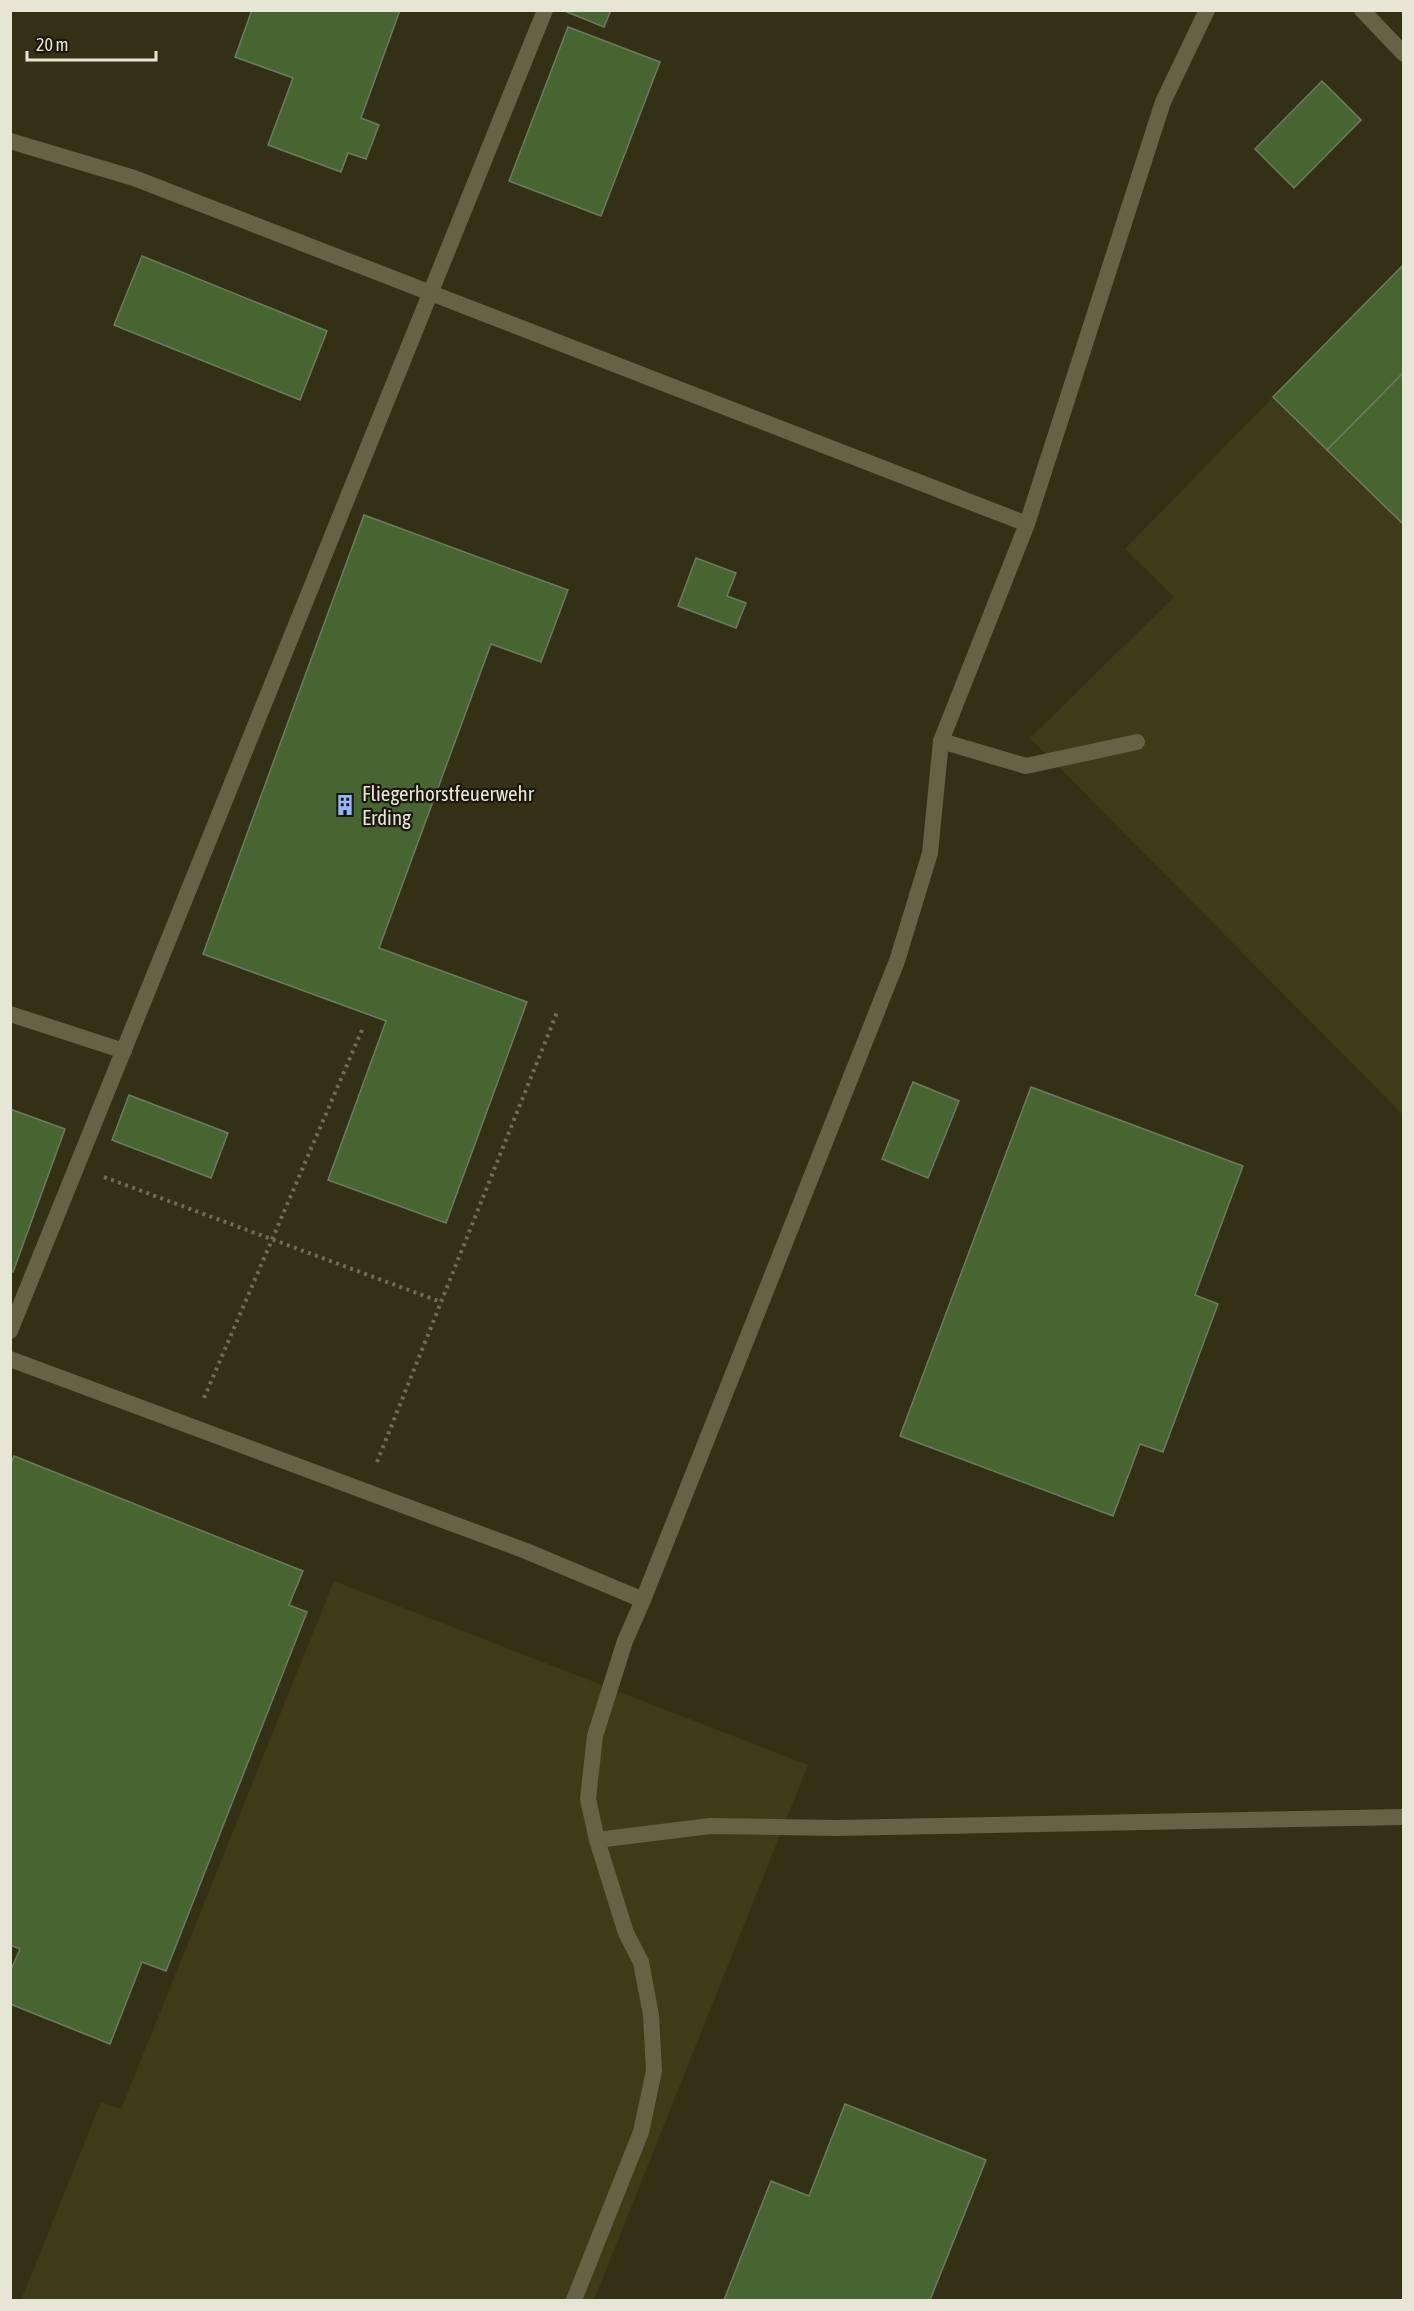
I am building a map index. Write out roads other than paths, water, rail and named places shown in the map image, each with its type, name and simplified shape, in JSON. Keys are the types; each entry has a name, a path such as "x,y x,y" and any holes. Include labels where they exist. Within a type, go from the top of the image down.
{"street":[{"path":"10,1331 545,10"},
{"path":"574,2301 641,2132 654,2071 651,2015 641,1962 626,1933 597,1840 588,1799 595,1736 625,1641 897,961 930,852 941,741 1027,524 1163,102 1207,10"},
{"path":"1362,10 1404,54"},
{"path":"10,141 134,177 1027,524"},
{"path":"941,741 1026,765 1137,742"},
{"path":"10,1014 124,1051"},
{"path":"10,1359 526,1551 643,1600"},
{"path":"597,1840 710,1826 836,1828 1404,1817"}],"place":[{"name":"Fliegerhorstfeuerwehr Erding","path":"345,805"}]}
